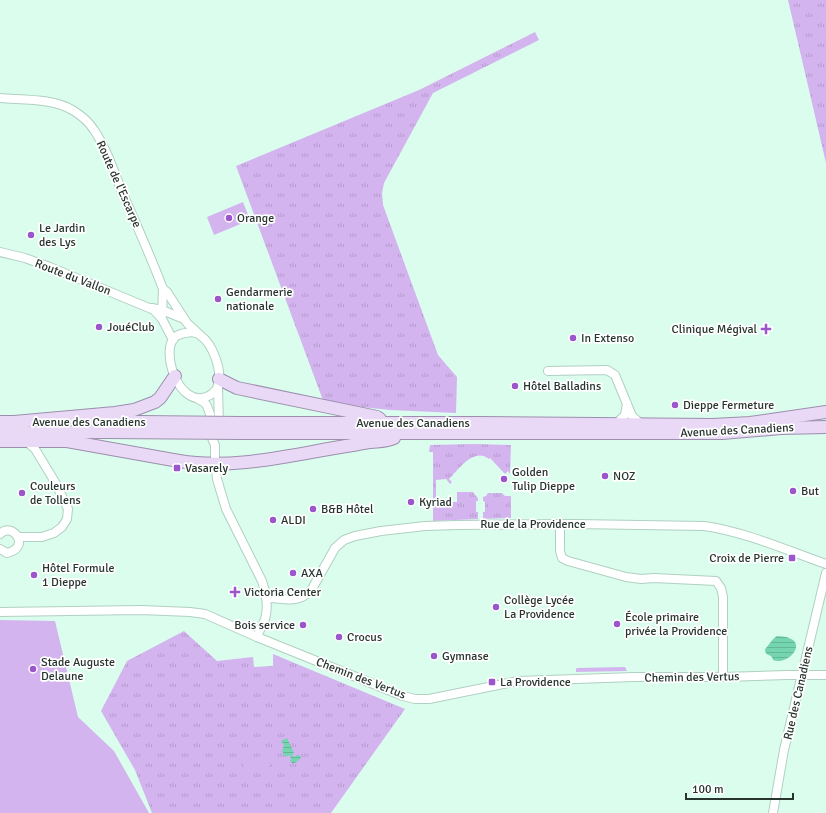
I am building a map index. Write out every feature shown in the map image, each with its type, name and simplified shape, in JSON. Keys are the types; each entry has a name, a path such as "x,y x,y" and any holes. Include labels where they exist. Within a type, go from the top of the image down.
{"main road":[{"path":"14,422 134,410 155,402 160,398 175,376"},
{"path":"219,383 237,388 377,416 384,423"},
{"name":"Avenue des Canadiens","path":"0,432 105,432 384,423 713,425 750,423 826,412"},
{"name":"Avenue des Canadiens","path":"0,422 140,422 241,428 406,434 722,434 781,428 826,427"},
{"path":"0,441 67,441 185,462 216,464 268,459 389,440 406,434"}],"street":[{"name":"Route de l'Escarpe","path":"0,98 58,104 75,111 90,124 103,144 148,250 163,290 162,319"},
{"name":"Route du Vallon","path":"0,252 25,258 50,267 146,306"},
{"name":"Route de l'Escarpe","path":"163,290 167,292 187,324 201,336"},
{"path":"146,306 162,310 184,320"},
{"path":"146,306 154,310 162,319 173,340"},
{"path":"215,445 219,437 219,383 216,358 212,348 201,336 196,333 187,332 178,336 170,344 170,357 175,376 184,391 192,397 205,403 207,406 210,414 212,436 215,445 217,479 220,491 228,513 265,590 267,610 265,619 257,637"},
{"path":"548,370 607,370 614,375 632,416 641,424"},
{"path":"198,399 210,395 216,390 219,383"},
{"path":"616,424 625,415 628,404"},
{"path":"18,537 42,537 54,533 67,519 68,509 55,482 35,449 26,441"},
{"name":"Rue de la Providence","path":"267,598 294,600 301,599 308,595 335,548 344,540 355,536 381,531 425,526 486,524 704,526 722,528 740,533 826,564"},
{"path":"560,524 560,551 562,558 568,562 626,577 641,579 654,578 716,581 721,588 723,597 723,677"},
{"path":"0,534 10,530 14,532 18,537 20,548 7,553 0,550"},
{"name":"Rue des Canadiens","path":"774,813 784,750 826,573"},
{"name":"Chemin des Vertus","path":"0,612 141,610 205,614 257,637 403,696 422,700 518,681 634,677 723,677 802,674 826,675"}],"green space":[{"path":"788,0 826,0 826,163"},
{"path":"535,32 539,40 433,93 384,183 382,193 383,205 438,355 457,377 456,413 390,410 324,403 236,166 419,90"},
{"name":"Orange","path":"243,202 250,220 214,235 207,217"},
{"path":"430,445 511,445 510,474 508,471 505,474 490,458 489,459 483,456 472,457 449,479 452,482 450,484 446,479 436,480 436,502 457,502 457,492 473,492 478,498 478,501 476,501 476,512 478,512 478,519 433,521 433,452 429,452"},
{"path":"488,493 502,493 505,496 511,496 511,518 483,519 485,502 483,501 483,497"},
{"name":"Stade Auguste Delaune","path":"0,620 55,621 78,717 114,751 149,813 0,813"},
{"path":"184,631 217,661 253,657 254,667 273,666 273,654 405,709 331,813 152,813 135,770 101,711 127,661"},
{"path":"625,667 627,671 576,672 577,668"},
{"path":"266,754 270,766 247,774 242,762"}],"shaded area":[{"path":"777,636 794,641 796,646 795,651 791,656 779,661 773,660 772,657 765,651 773,639"},
{"path":"287,738 294,753 292,754 294,757 299,755 301,757 295,763 290,761 290,755 285,757 282,751 284,745 281,741"}],"place":[{"name":"Orange","path":"229,218"},
{"name":"Le Jardin des Lys","path":"31,235"},
{"name":"Gendarmerie nationale","path":"218,299"},
{"name":"JouéClub","path":"99,327"},
{"name":"Clinique Mégival","path":"766,329"},
{"name":"In Extenso","path":"573,338"},
{"name":"Hôtel Balladins","path":"515,386"},
{"name":"Dieppe Fermeture","path":"675,405"},
{"name":"Vasarely","path":"177,468"},
{"name":"NOZ","path":"605,476"},
{"name":"Golden Tulip Dieppe","path":"504,479"},
{"name":"But","path":"793,491"},
{"name":"Couleurs de Tollens","path":"22,493"},
{"name":"Kyriad","path":"411,502"},
{"name":"B&B Hôtel","path":"313,509"},
{"name":"ALDI","path":"273,520"},
{"name":"Croix de Pierre","path":"792,558"},
{"name":"AXA","path":"293,573"},
{"name":"Hôtel Formule 1 Dieppe","path":"34,575"},
{"name":"Victoria Center","path":"235,592"},
{"name":"Collège Lycée La Providence","path":"496,607"},
{"name":"École primaire privée la Providence","path":"617,624"},
{"name":"Bois service","path":"303,625"},
{"name":"Crocus","path":"339,637"},
{"name":"Gymnase","path":"434,656"},
{"name":"Stade Auguste Delaune","path":"33,669"},
{"name":"La Providence","path":"492,682"}]}
